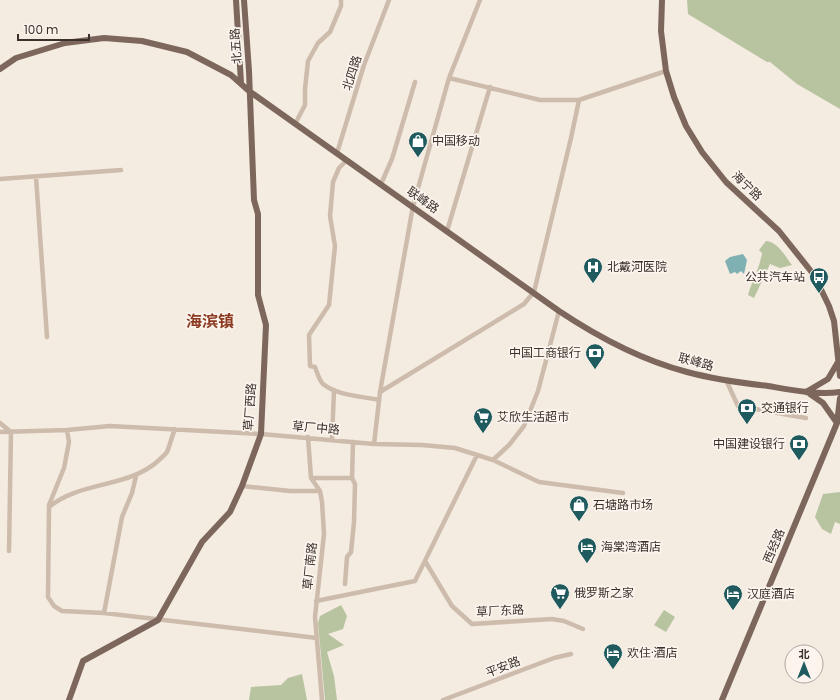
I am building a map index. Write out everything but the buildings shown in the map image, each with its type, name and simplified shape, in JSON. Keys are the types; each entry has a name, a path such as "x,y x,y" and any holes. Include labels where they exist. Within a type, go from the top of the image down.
{"main road":[{"name":"北五路","path":"236,0 241,83"},
{"name":"北五路","path":"244,0 249,91"},
{"name":"海宁路","path":"662,0 661,31 666,71 686,126 702,152 726,182 779,231 814,275 830,306 834,321 840,376"},
{"name":"联峰路","path":"0,69 16,58 64,43 110,38 142,41 187,52 231,75 249,91 559,311 592,332 638,355 686,372 726,380 821,394 840,392"},
{"name":"草厂西路","path":"158,620 202,542 230,512 242,486 261,434 266,325 258,295 258,214 254,200 249,91"},
{"path":"838,421 823,403 806,392 828,380 839,362"},
{"name":"西经路","path":"722,700 838,421 840,398"},
{"path":"69,700 83,661 158,620"}],"street":[{"path":"296,124 305,105 308,61 318,43 330,32 341,6 341,0"},
{"name":"北四路","path":"337,153 364,65 389,0"},
{"path":"374,444 380,392 412,206 449,78 480,0"},
{"path":"449,78 540,100 579,100 666,71"},
{"path":"381,184 392,159 415,82"},
{"path":"447,231 490,87"},
{"path":"380,392 524,304 534,292 579,100"},
{"path":"347,160 339,168 333,182 330,216 335,246 329,305 309,335 310,366 315,367 322,383 334,390 379,400"},
{"path":"0,179 121,170"},
{"path":"36,176 47,337"},
{"path":"493,460 509,445 524,426 538,391 559,311"},
{"path":"726,380 738,406 806,418"},
{"path":"332,440 334,390"},
{"path":"0,423 11,432 9,551"},
{"name":"草厂中路","path":"0,432 67,430 110,426 261,434 374,444 435,446 455,448 493,460 539,482 623,493"},
{"path":"49,507 57,499 100,484 136,476 153,465 166,453 175,429"},
{"path":"67,430 69,442 64,468 49,507 48,596 54,606 62,611 104,613 317,638"},
{"path":"308,438 311,478 352,478"},
{"path":"345,584 347,557 351,552 354,522 355,484 352,478 353,442"},
{"path":"316,601 415,581 478,455"},
{"path":"104,613 122,518 132,493 136,476"},
{"name":"草厂南路","path":"311,478 320,491 324,534 315,617 322,700"},
{"path":"242,486 290,491 320,491"},
{"name":"草厂东路","path":"425,561 452,606 472,624 552,619 564,621 583,629"},
{"name":"平安路","path":"443,700 554,658 571,654"}],"green space":[{"path":"687,0 840,0 840,109 797,84 770,62 767,62 688,14"},
{"path":"766,241 778,247 792,265 780,268 770,264 754,298 748,295 761,258 762,253 759,250"},
{"path":"840,492 840,524 835,522 831,534 822,529 815,517 823,494"},
{"path":"341,605 347,616 343,629 328,634 344,645 327,652 334,676 337,700 325,700 318,623 320,616"},
{"path":"664,610 675,617 666,632 654,625"},
{"path":"302,674 307,700 249,700 251,687 281,685 288,678"}],"water":[{"path":"743,254 747,260 744,274 741,271 737,274 735,272 730,274 725,261 730,257"}],"place":[{"name":"中国移动","path":"418,158"},
{"name":"北戴河医院","path":"593,284"},
{"name":"公共汽车站","path":"819,294"},
{"name":"中国工商银行","path":"595,370"},
{"name":"交通银行","path":"747,425"},
{"name":"艾欣生活超市","path":"483,434"},
{"name":"中国建设银行","path":"799,461"},
{"name":"石塘路市场","path":"579,522"},
{"name":"海棠湾酒店","path":"587,564"},
{"name":"俄罗斯之家","path":"560,610"},
{"name":"汉庭酒店","path":"733,611"},
{"name":"欢住·酒店","path":"613,670"}],"district":[{"name":"海滨镇","path":"210,321"}]}
